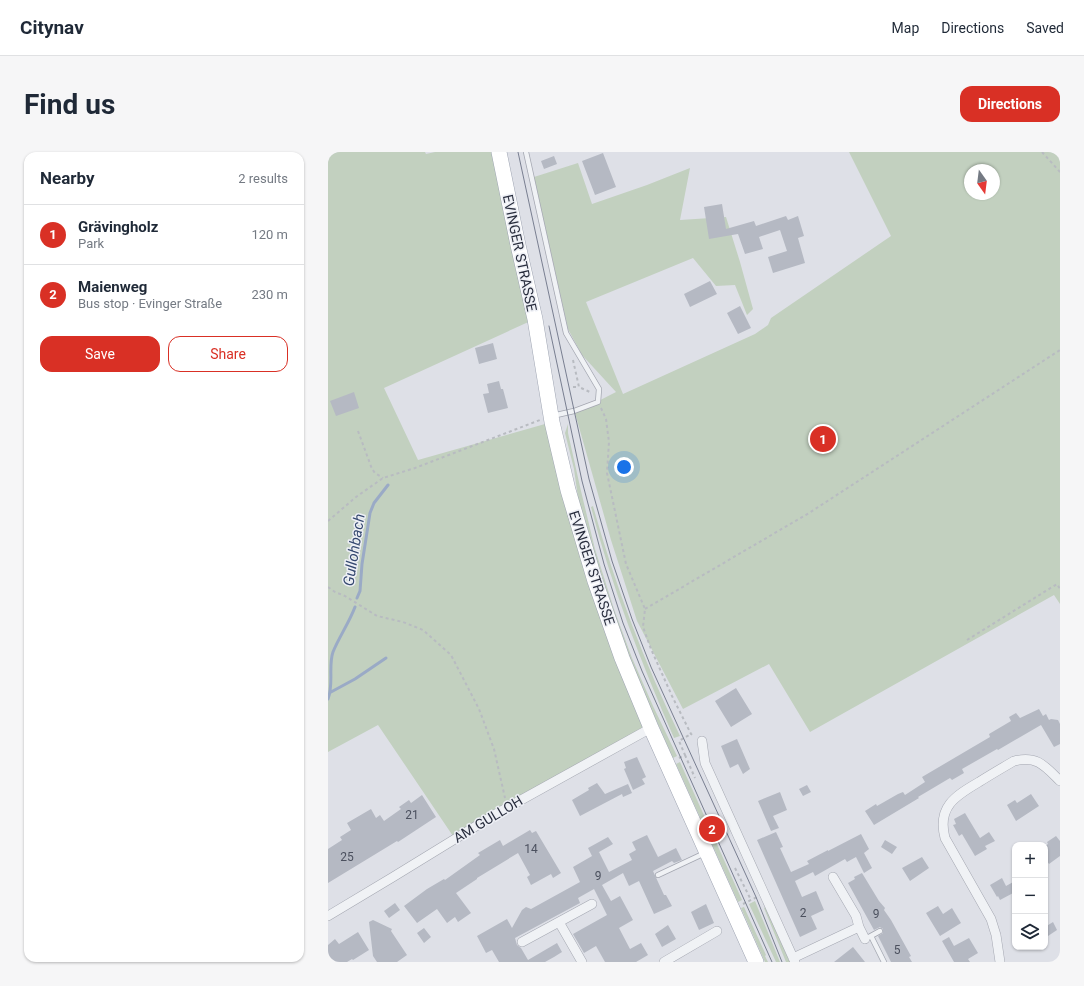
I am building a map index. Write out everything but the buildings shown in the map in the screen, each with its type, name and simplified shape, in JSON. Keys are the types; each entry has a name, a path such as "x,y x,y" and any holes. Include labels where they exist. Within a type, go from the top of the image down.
{"main road":[{"name":"EVINGER STRASSE","path":"499,152 535,318 551,416 568,490 595,581 622,658 651,728 756,962"}],"street":[{"name":"AM GULLOH","path":"328,916 507,808 651,728"},
{"path":"702,741 705,763 794,960 859,927"},
{"path":"1000,962 996,935 991,919 945,838 942,827 944,815 949,804 958,794 1014,761 1024,758 1034,759 1043,765 1060,781"},
{"path":"833,877 856,916 859,927 868,938"},
{"path":"522,942 592,904"},
{"path":"559,922 582,962"},
{"path":"664,962 717,931"}],"lane":[{"path":"526,152 566,333 599,389 598,402 574,411 551,416"},
{"path":"658,875 707,852"},
{"path":"880,931 868,938 884,962"}],"path":[{"path":"1042,152 1060,172"},
{"path":"645,609 809,513 1060,350"},
{"path":"573,387 579,387"},
{"path":"598,402 606,420 609,442 607,473 626,564 645,609 643,627 672,696 691,734 702,741"},
{"path":"328,521 356,497 383,478 415,468 551,416"},
{"path":"358,431 372,469 383,478"},
{"path":"967,640 1057,584 1060,588"},
{"path":"328,586 335,592 345,596 377,616 403,622 423,630 452,655 479,709 494,749 507,808"},
{"path":"679,741 691,734"},
{"path":"685,755 695,778"},
{"path":"735,868 751,900"},
{"path":"732,908 764,893"}],"green space":[{"path":"328,152 425,152 426,154 435,152 492,152 535,319 384,388 418,460 552,422 651,728 455,839 378,725 328,752"},
{"path":"849,152 1060,152 1060,604 1054,595 810,732 769,664 683,709 637,621 611,540 575,413 616,392 582,355 568,329 534,177 578,163 592,204 690,168 680,220 726,217 753,309 747,315 735,285 716,286 693,258 586,302 623,394 755,334 768,325 771,318 891,236"},
{"path":"568,424 568,433 595,549 614,609 632,658 677,756 673,758 629,659 611,610 579,505 574,469 565,433"},
{"path":"593,506 631,623 654,680 680,736 674,738 628,624 599,537 591,507"},
{"path":"680,762 742,900 738,902 676,764"},
{"path":"755,901 780,962 776,962 749,904"},
{"path":"744,907 768,962 765,962 741,908"},
{"path":"765,907 790,962 786,962 764,908"}],"waterway":[{"name":"Gullohbach","path":"357,598 360,591 362,564 370,513 374,503 388,485"},
{"name":"Gullohbach","path":"328,699 331,687 331,663 333,652 355,607"},
{"path":"331,692 355,679 386,658"}],"tram line":[{"path":"518,152 589,479 612,561 632,619 651,667 756,897 782,962"},
{"path":"549,326 582,481 604,564 623,623 642,671 772,962"}],"place":[{"name":"Grävingholz","path":"823,439"},
{"name":"Maienweg","path":"712,829"}]}
